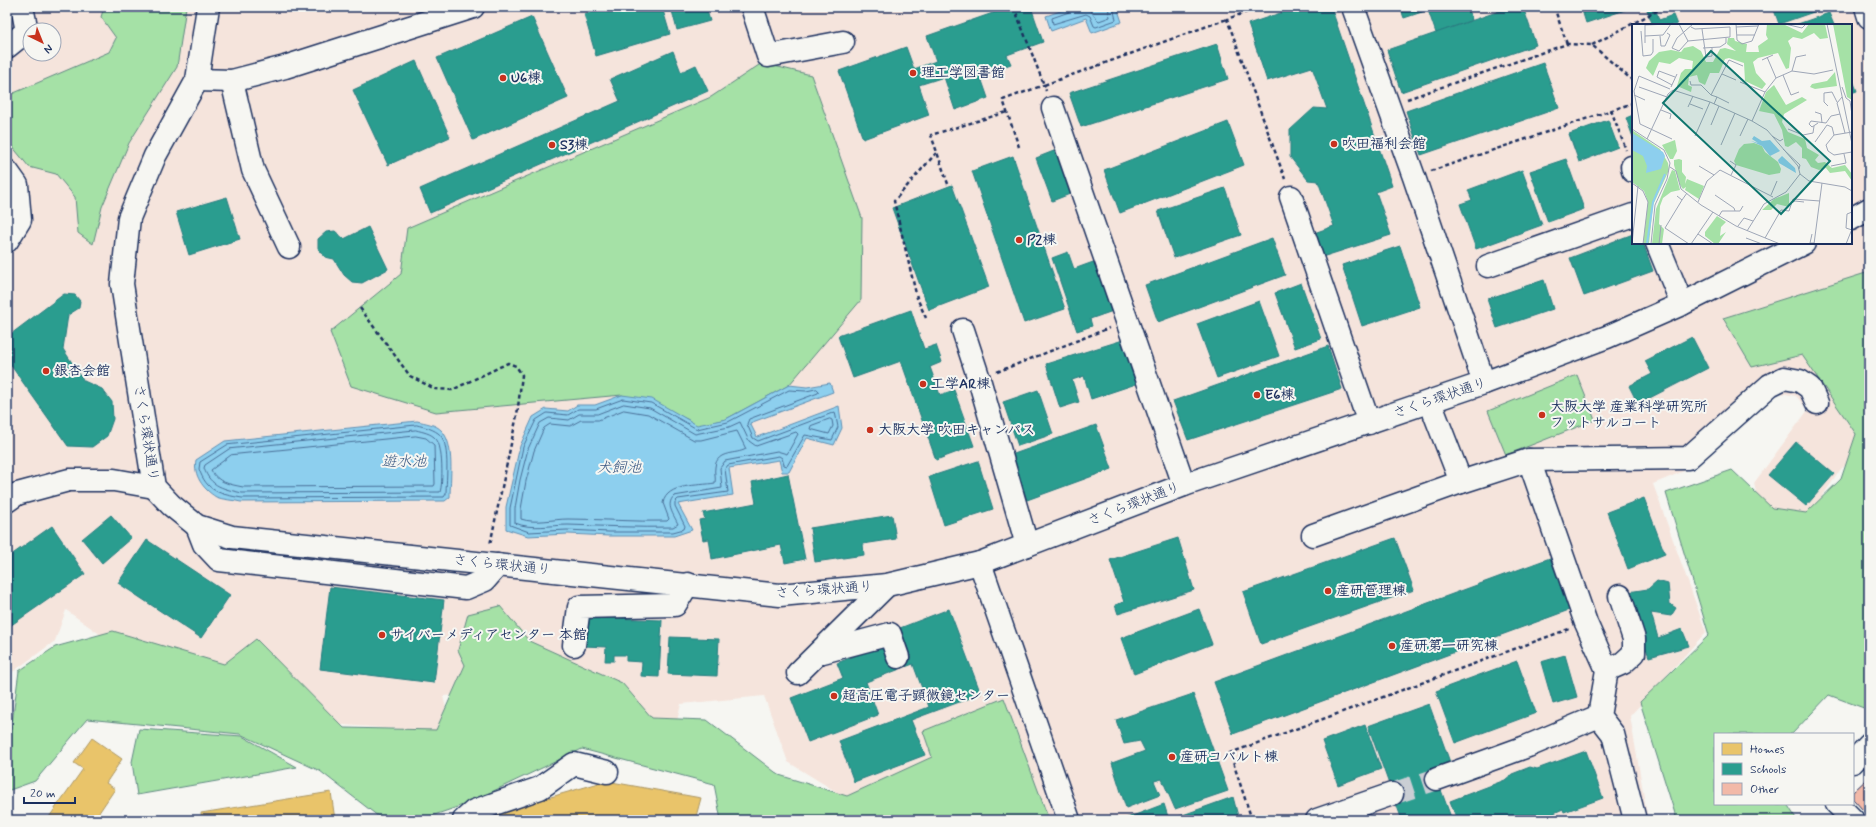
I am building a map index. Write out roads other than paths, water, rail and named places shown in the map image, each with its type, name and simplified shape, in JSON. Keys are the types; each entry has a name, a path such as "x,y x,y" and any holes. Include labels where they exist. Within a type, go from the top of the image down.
{"street":[{"path":"7,46 27,31 22,7"},
{"path":"208,7 198,80 232,81 285,67 473,7"},
{"path":"752,7 768,56 843,42"},
{"path":"1353,7 1414,177 1484,383"},
{"path":"1866,7 1869,17"},
{"name":"さくら環状通り","path":"198,80 155,156 129,218 122,284 154,487 171,506 196,526 232,536 780,595 887,585 980,563 1184,484 1430,402 1607,337 1682,304 1802,244"},
{"path":"232,81 253,170 289,246"},
{"path":"1053,108 1184,484"},
{"path":"7,171 17,185 20,220 7,241"},
{"path":"1291,197 1369,423"},
{"path":"1852,218 1869,208"},
{"path":"1488,266 1632,215"},
{"path":"1657,244 1682,304"},
{"path":"963,330 979,379 1027,545"},
{"path":"1313,534 1461,482 1529,460 1688,458 1770,384 1784,378 1800,381 1810,388 1816,403"},
{"path":"1430,402 1461,482"},
{"path":"1529,460 1586,623 1607,670 1599,716 1613,734 1635,820"},
{"path":"7,501 17,494 69,480 114,480 154,487"},
{"path":"980,563 1069,820"},
{"path":"574,645 579,607 675,605 688,584"},
{"path":"798,673 887,585"},
{"path":"1607,670 1623,663 1634,653 1634,639 1620,596"},
{"path":"817,653 890,634 898,657"},
{"path":"1437,779 1528,746 1599,716"},
{"path":"1854,761 1869,745"},
{"path":"464,820 474,811 540,788 574,764 607,772"},
{"path":"1317,820 1392,794"},
{"path":"1838,805 1853,820"}],"water":[{"path":"1072,7 1117,7 1122,22 1092,33 1086,18 1051,31 1046,16"},
{"name":"犬飼池","path":"830,383 833,392 750,423 757,437 839,406 842,428 834,445 807,438 789,472 782,472 779,460 729,468 733,495 678,504 692,530 674,536 609,536 568,534 528,536 506,529 506,507 520,446 533,417 546,409 568,411 577,405 595,405 622,395 652,399 697,425 726,419 789,385 807,387"},
{"name":"遊水池","path":"417,421 430,424 440,429 446,437 449,445 451,463 450,497 445,501 241,502 222,499 211,494 203,486 196,471 196,460 225,441"}],"tunnel":[{"path":"1392,794 1437,779"}],"place":[{"name":"理工学図書館","path":"913,73"},
{"name":"U6棟","path":"503,78"},
{"name":"吹田福利会館","path":"1334,144"},
{"name":"S3棟","path":"552,145"},
{"name":"P2棟","path":"1019,240"},
{"name":"銀杏会館","path":"46,371"},
{"name":"工学AR棟","path":"923,384"},
{"name":"E6棟","path":"1257,395"},
{"name":"大阪大学 産業科学研究所 フットサルコート","path":"1542,415"},
{"name":"大阪大学 吹田キャンパス","path":"870,430"},
{"name":"産研管理棟","path":"1328,591"},
{"name":"サイバーメディアセンター 本館","path":"382,635"},
{"name":"産研第一研究棟","path":"1392,646"},
{"name":"超高圧電子顕微鏡センター","path":"834,696"},
{"name":"産研コバルト棟","path":"1172,757"}]}
